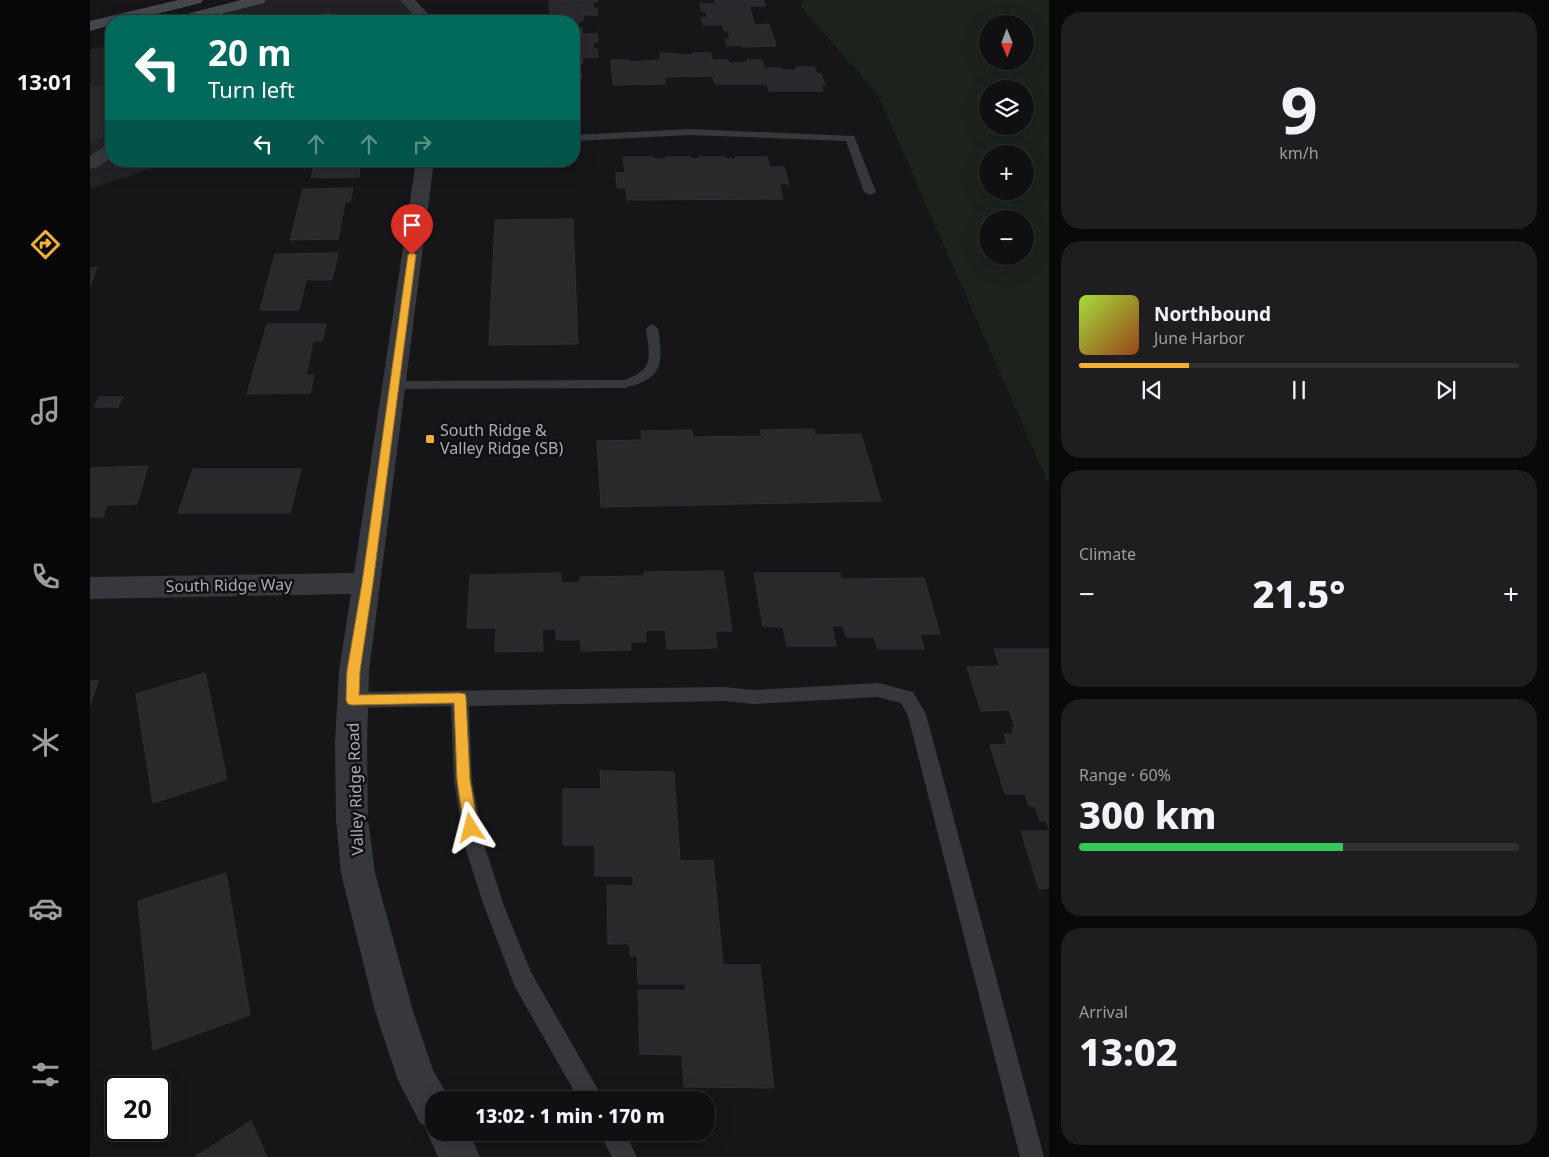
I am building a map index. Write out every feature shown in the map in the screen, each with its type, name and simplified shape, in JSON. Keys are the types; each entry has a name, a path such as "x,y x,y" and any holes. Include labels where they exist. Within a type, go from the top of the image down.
{"main road":[{"path":"135,15 196,0"},
{"path":"224,15 260,0"},
{"path":"90,26 105,22"}],"street":[{"path":"407,0 421,15"},
{"path":"90,164 105,154"},
{"name":"Valley Ridge Road","path":"425,167 354,671 350,743 352,819 358,873 394,1011 417,1080 425,1094"},
{"name":"South Ridge Way","path":"90,588 367,583"},
{"path":"451,1141 460,1157"}],"lane":[{"path":"580,138 690,132 850,138 870,192"},
{"path":"393,386 625,384 650,374 655,365 652,328"},
{"path":"352,700 725,694 753,697 878,690 907,697 917,714 1032,1157"},
{"path":"460,698 463,780 474,844 494,906 523,979 587,1091"},
{"path":"616,1141 625,1157"}],"shaded area":[{"path":"259,0 407,0 421,15 207,15"},
{"path":"804,0 1049,0 1049,485 878,95 800,6"},
{"path":"105,46 105,167 156,167 90,189 90,50"}],"building":[{"path":"549,0 597,0 598,2 593,2 593,8 597,8 598,15 583,15 583,21 580,22 580,15 550,15"},
{"path":"715,0 763,0 765,6 749,6 755,25 769,24 776,46 727,46 725,39 730,39 728,31 724,31 723,25 703,25 701,18 708,18 706,11 702,11 700,4 716,4"},
{"path":"580,28 582,28 582,34 597,34 598,42 593,42 593,49 597,49 598,57 582,57 583,64 580,64"},
{"path":"660,53 694,55 693,53 711,53 712,60 728,60 729,63 762,60 764,68 780,68 780,70 797,70 796,67 814,67 817,74 821,74 825,85 821,85 823,91 769,91 767,84 715,84 713,76 664,77 666,84 613,85 611,60 629,60 630,62 661,60"},
{"path":"90,87 105,88 105,130 101,133 105,135 90,143"},
{"path":"623,157 667,159 666,157 690,157 691,159 700,159 699,157 725,157 726,159 736,159 735,157 767,157 770,167 784,167 789,184 779,184 783,199 627,200 626,188 617,188 616,173 625,173"},
{"path":"314,167 360,167 359,177 311,178"},
{"path":"353,188 350,202 345,202 338,239 290,240 303,189"},
{"path":"573,219 578,344 489,345 495,220"},
{"path":"338,253 332,280 306,280 299,310 260,310 275,254"},
{"path":"97,267 90,287 90,268"},
{"path":"267,324 326,324 322,341 313,341 306,375 314,375 310,393 247,394"},
{"path":"99,397 123,397 118,407 94,407"},
{"path":"814,429 815,435 861,434 881,501 601,507 597,441 642,440 641,431 692,430 693,437 762,436 760,430"},
{"path":"148,466 137,504 107,505 103,517 90,517 90,468"},
{"path":"193,469 301,469 290,513 178,513"},
{"path":"723,571 732,631 715,631 717,648 667,649 665,630 645,630 646,642 630,642 631,650 581,651 581,640 556,640 556,629 542,629 543,651 495,652 496,628 467,628 470,575 561,573 561,583 580,582 580,577 644,576 644,572"},
{"path":"754,573 840,573 841,579 924,578 940,634 920,634 924,649 878,649 874,637 846,637 843,626 832,626 836,646 787,646 783,627 763,626"},
{"path":"994,649 1049,649 1049,829 1046,821 1040,821 1035,806 1029,806 1025,794 1005,794 990,745 1007,744 1004,734 1014,734 1012,728 1015,728 1009,710 981,711 967,667 1000,666"},
{"path":"205,673 227,779 153,803 136,694"},
{"path":"90,681 98,681 90,705"},
{"path":"600,771 674,772 680,861 713,860 723,965 760,965 774,1088 684,1087 682,1055 640,1054 638,990 686,990 685,984 638,984 637,956 630,956 630,944 608,944 607,885 633,886 633,876 595,876 595,845 563,845 563,789 601,789"},
{"path":"1021,831 1049,831 1049,888 1039,889"},
{"path":"226,873 250,1015 153,1050 138,901"},
{"path":"251,1121 267,1157 195,1157"}],"place":[{"name":"South Ridge & Valley Ridge (SB)","path":"430,439"}],"route":[{"path":"412,255 354,671 352,700 460,698 463,780 471,828"}]}
